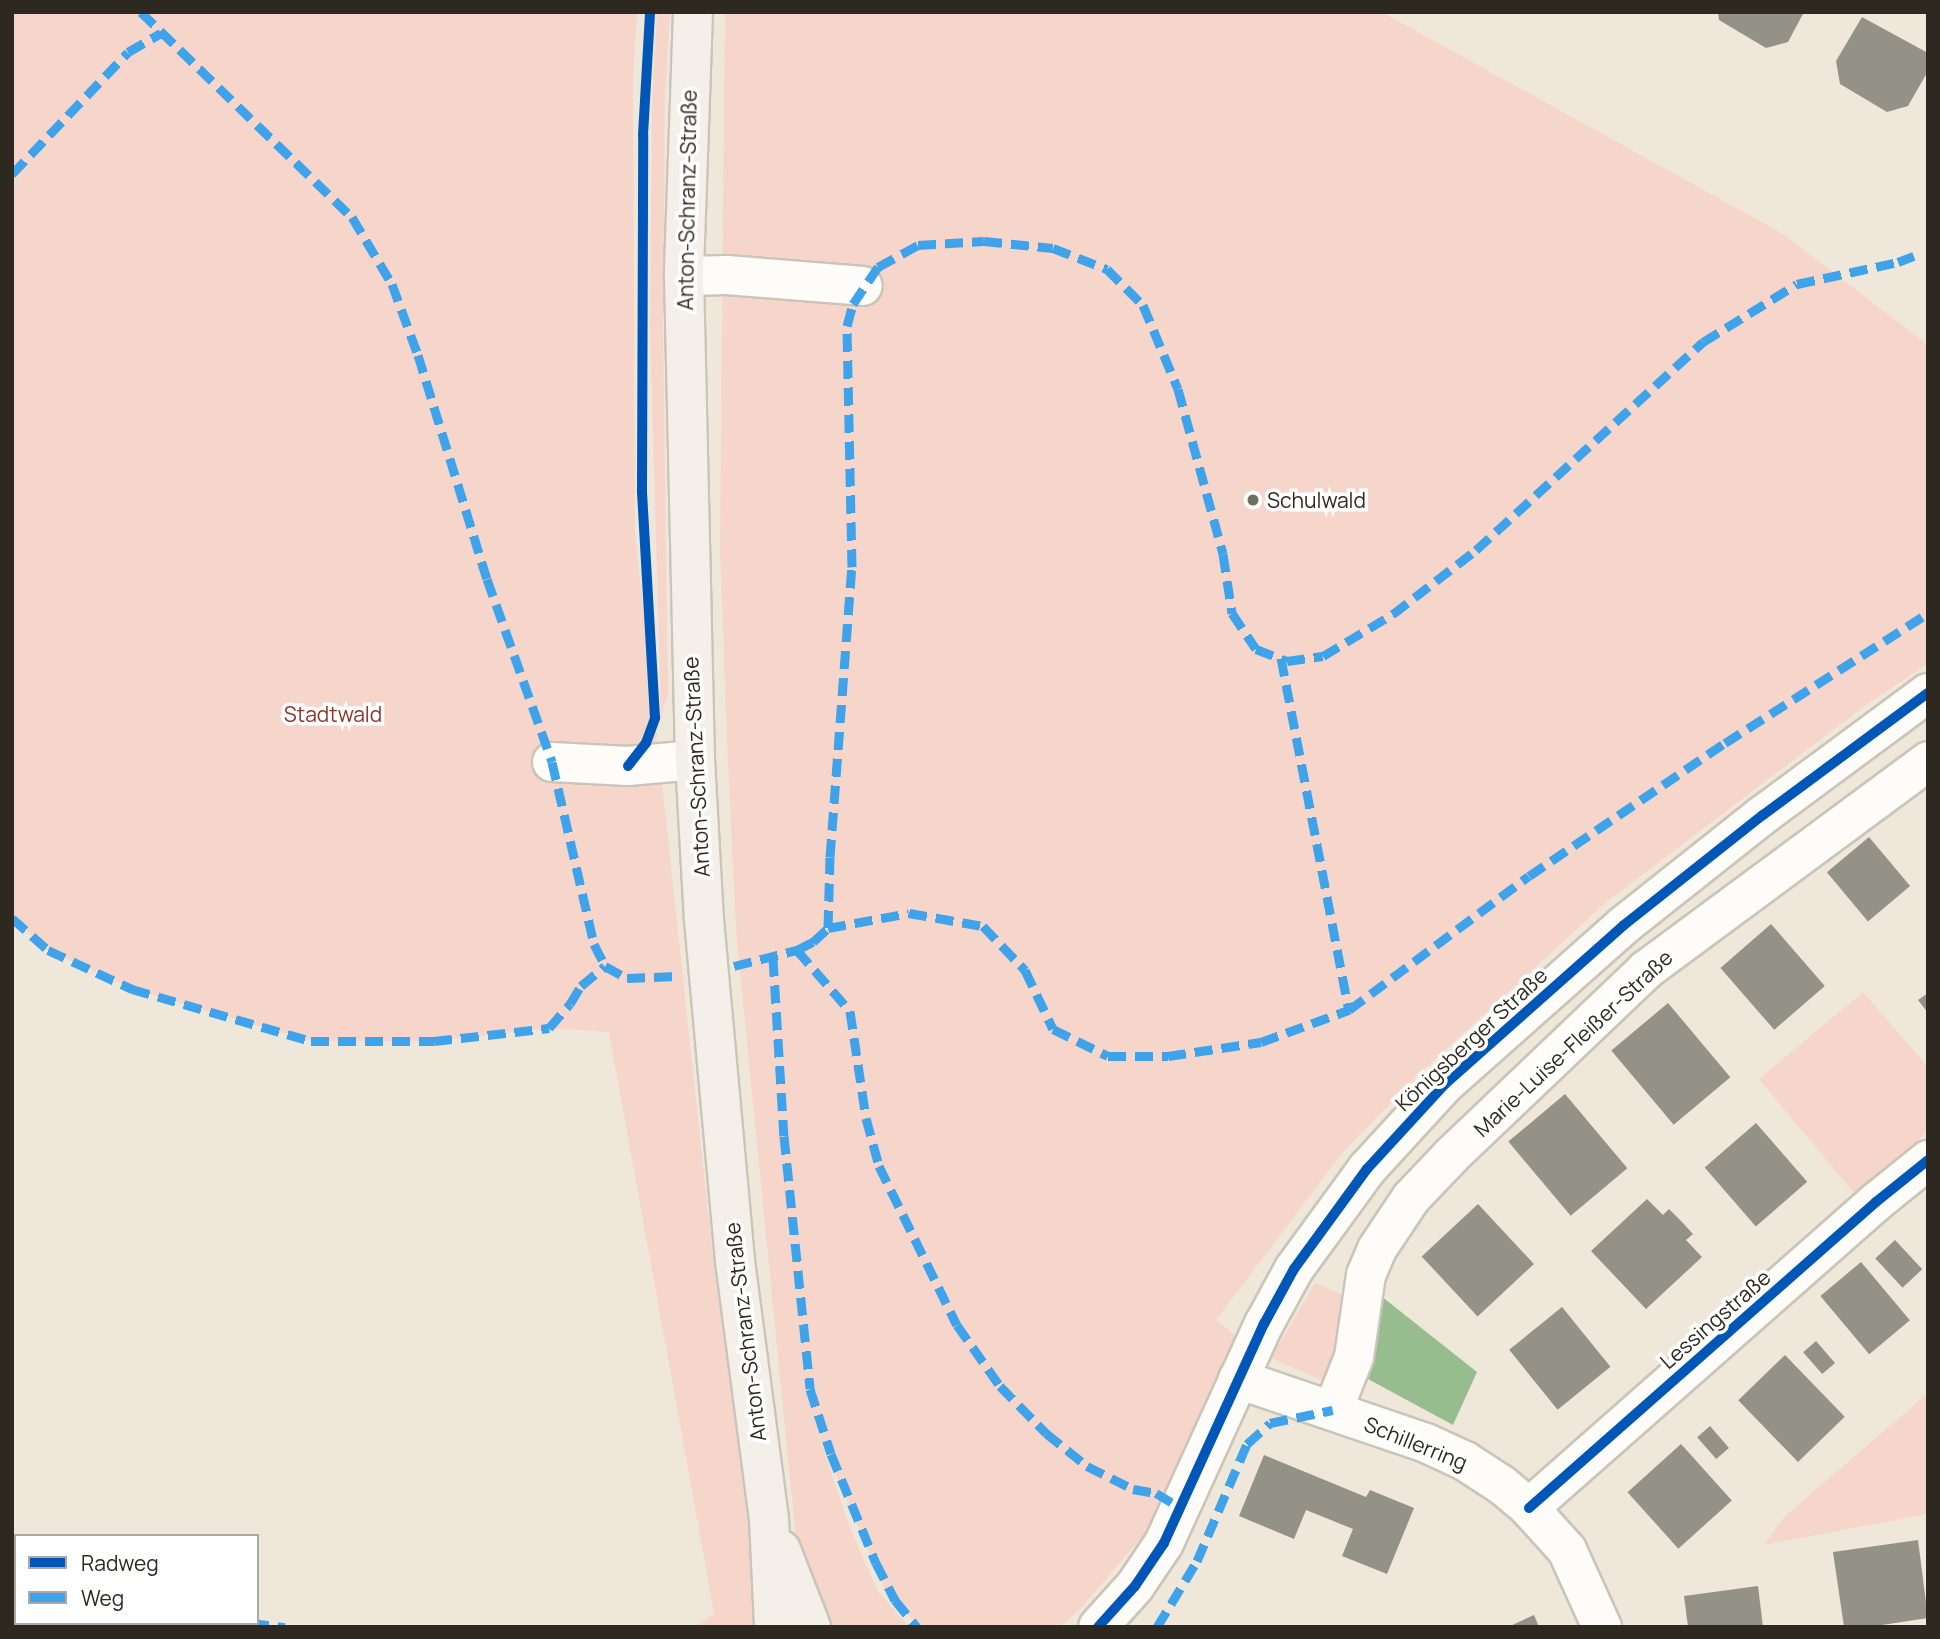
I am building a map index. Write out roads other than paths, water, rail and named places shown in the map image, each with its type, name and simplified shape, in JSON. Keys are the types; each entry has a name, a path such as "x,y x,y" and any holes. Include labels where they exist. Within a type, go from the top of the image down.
{"main road":[{"name":"Anton-Schranz-Straße","path":"693,12 684,276 695,760 704,920 734,1247 769,1518 774,1627"},
{"name":"Anton-Schranz-Straße","path":"769,1518 811,1627"}],"street":[{"path":"684,276 727,275 863,286"},
{"name":"Königsberger Straße","path":"1098,1627 1135,1586 1164,1543 1238,1379 1294,1269 1367,1169 1445,1084 1624,925 1763,816 1928,693"},
{"path":"552,762 628,766 695,760"},
{"name":"Marie-Luise-Fleißer-Straße","path":"1333,1410 1353,1357 1367,1275 1377,1249 1411,1198 1452,1155 1646,970 1928,761"},
{"name":"Lessingstraße","path":"1529,1508 1876,1202 1928,1160"},
{"name":"Schillerring","path":"1238,1379 1333,1410 1465,1461 1503,1485 1529,1508 1567,1550 1602,1627"}],"place":[{"name":"Schulwald","path":"1253,500"}],"park label":[{"name":"Stadtwald","path":"333,714"}]}
